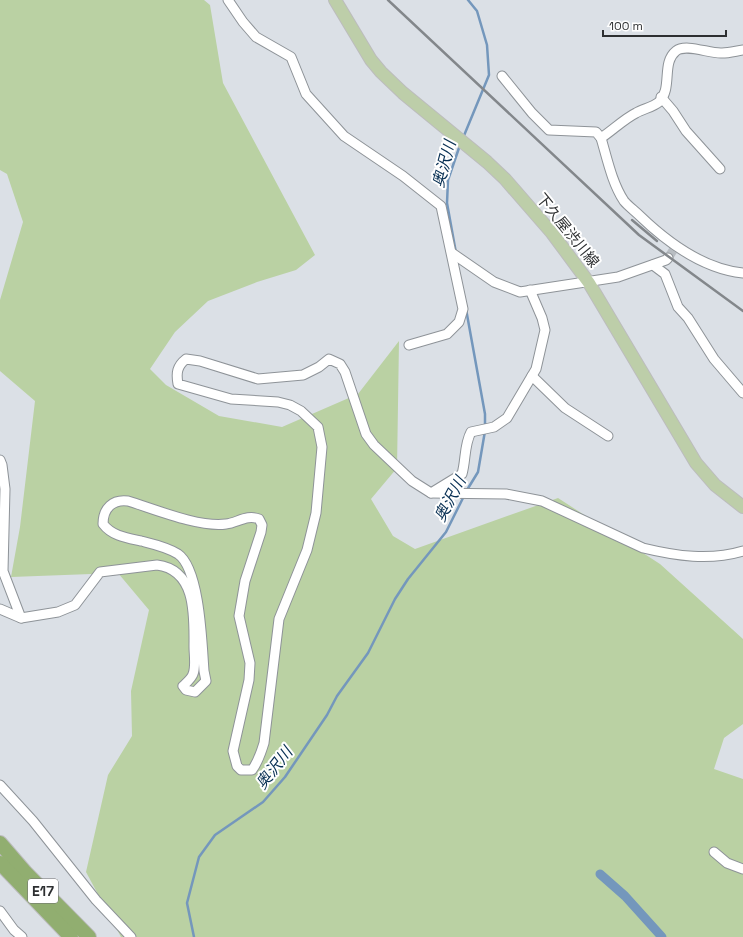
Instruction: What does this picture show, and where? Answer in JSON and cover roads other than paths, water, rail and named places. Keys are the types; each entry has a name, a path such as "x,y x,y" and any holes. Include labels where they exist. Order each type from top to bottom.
{"highway":[{"name":"E17","path":"0,843 24,872 89,937"},
{"name":"E17","path":"0,863 71,937"}],"main road":[{"name":"下久屋渋川線","path":"336,0 371,60 381,72 403,94 455,135 505,179 552,233 589,283 696,462 715,485 743,507"}],"street":[{"path":"228,0 243,22 256,37 291,57 306,94 344,136 410,180 441,206 463,309 459,322 447,334 409,345"},
{"path":"601,138 635,113 659,102 667,80 667,69 676,50 685,47 721,54 743,50"},
{"path":"502,76 532,113 549,130 596,132 601,138 611,174 624,201 675,248 728,272 743,273"},
{"path":"661,97 673,111 686,132 720,169"},
{"path":"452,254 502,286 520,292 589,283 618,277 653,265 668,258"},
{"path":"653,265 665,274 678,307 688,318 714,359 743,393"},
{"path":"432,493 462,474 466,459 466,440 470,432 494,427 507,418 536,369 545,330 542,318 530,290"},
{"path":"0,609 21,618 58,612 75,605 100,572 166,566 184,582 192,602 195,618 193,675 183,686 186,690 195,692 206,681 206,676 204,671 198,606 189,570 185,561 179,554 164,547 112,533 103,524 103,518 107,509 113,502 119,500 128,501 196,522 213,525 227,524 254,517 262,521 245,581 238,616 250,662 249,680 233,751 237,766 241,770 252,770 261,755 264,743 279,619 307,550 316,513 322,447 318,427 301,411 290,405 278,402 231,399 178,384 176,373 182,362 186,359 200,361 258,379 276,379 304,376 319,367 329,358 340,364 345,372 366,434 374,445 412,481 432,493 506,494 542,501 643,548 656,551 697,558 733,554 743,551"},
{"path":"532,376 565,408 608,436"},
{"path":"0,460 5,489 3,570 21,618"},
{"path":"0,785 33,821 96,900 131,937"},
{"path":"714,852 727,864 743,869"},
{"path":"0,911 14,930 22,937"}],"waterway":[{"name":"奥沢川","path":"463,138 489,75 487,45 477,11 468,0"},
{"name":"奥沢川","path":"456,253 447,203 448,180 460,145"},
{"name":"奥沢川","path":"466,309 485,414 485,426"},
{"name":"奥沢川","path":"467,490 478,472 485,431"},
{"name":"奥沢川","path":"194,937 187,903 199,857 215,835 263,802 285,777 327,715 337,696 368,653 395,599 408,579 446,532 464,496"},
{"path":"600,874 625,896 662,937"}],"tunnel":[{"path":"668,258 674,249"}],"railway":[{"path":"388,0 639,235 743,311"},
{"path":"632,220 657,241"}]}
